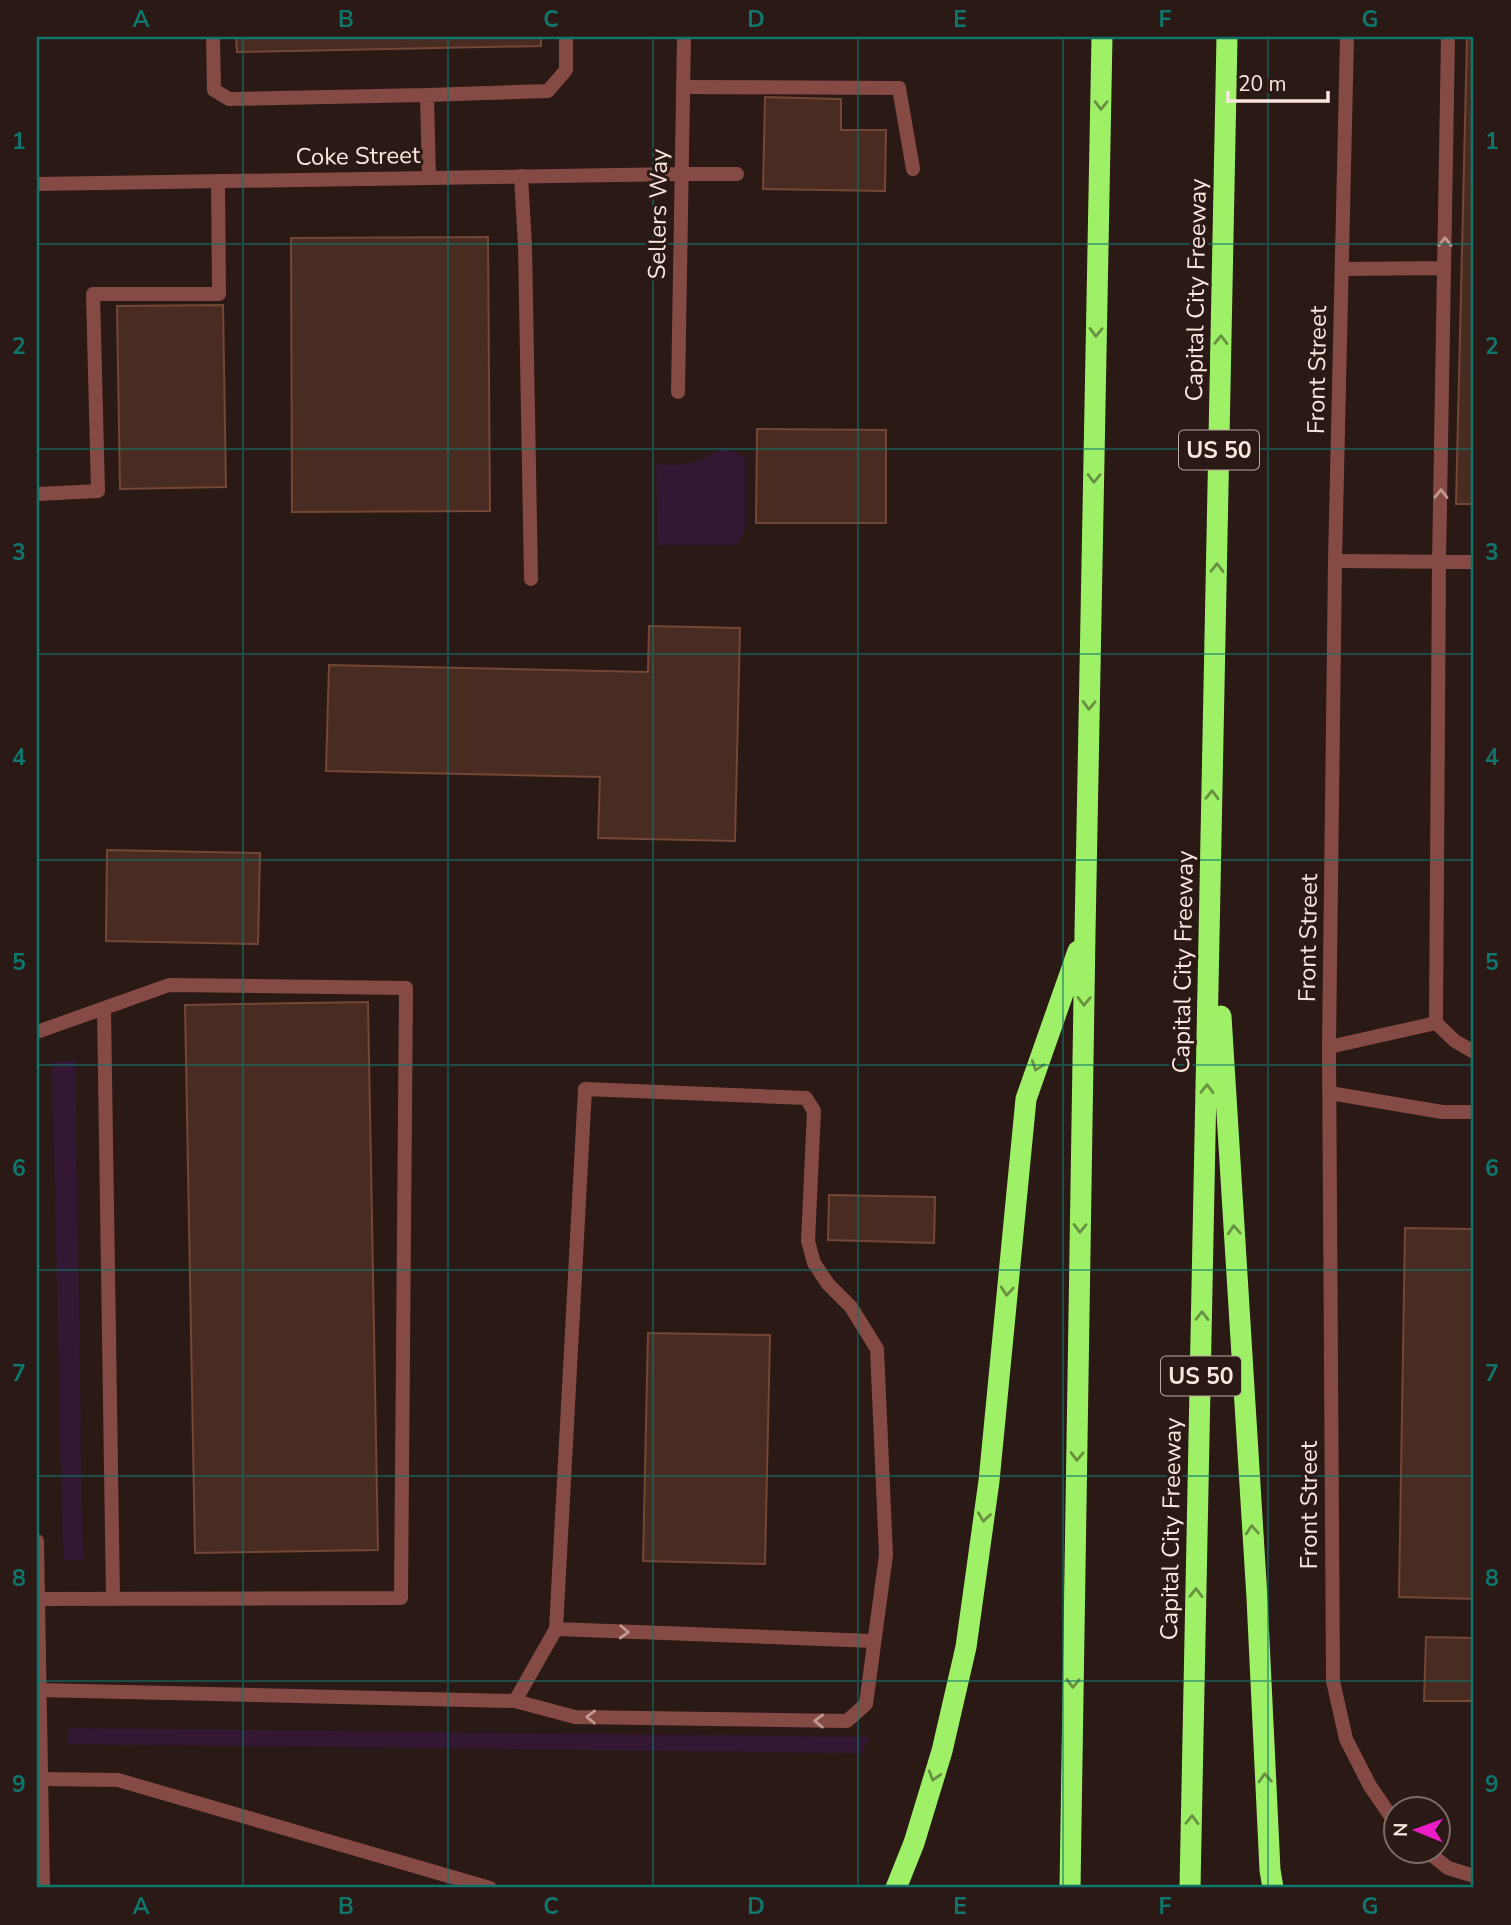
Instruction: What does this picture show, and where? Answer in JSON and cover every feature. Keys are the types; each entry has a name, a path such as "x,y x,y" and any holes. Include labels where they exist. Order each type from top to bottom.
{"highway":[{"path":"1070,1888 1102,37"},
{"name":"Capital City Freeway","path":"1190,1888 1227,37"},
{"path":"1211,863 1273,1888"},
{"path":"895,1888 914,1843 942,1751 966,1647 989,1481 1026,1099 1085,933"}],"street":[{"path":"213,37 214,90 229,99 548,91 566,69 566,37"},
{"name":"Sellers Way","path":"678,392 684,37"},
{"name":"Front Street","path":"1347,37 1335,561 1329,1047 1333,1681 1346,1739 1382,1804"},
{"path":"1448,37 1439,562 1436,1023 1455,1041 1474,1052"},
{"path":"683,87 899,88 913,169"},
{"path":"427,95 429,178"},
{"name":"Coke Street","path":"37,184 737,174"},
{"path":"521,176 525,246 531,579"},
{"path":"37,494 98,491 93,294 219,294 218,181"},
{"path":"1342,270 1444,268"},
{"path":"1335,561 1474,562"},
{"path":"37,1032 169,985 406,988 401,1598 38,1599"},
{"path":"104,1009 113,1599"},
{"path":"1329,1047 1436,1023"},
{"path":"38,1690 515,1700 575,1717 847,1721 866,1704 886,1555 877,1349 851,1307 828,1284 814,1263 808,1241 814,1111 806,1098 585,1089 556,1629 515,1700"},
{"path":"1330,1093 1443,1112 1474,1112"},
{"path":"37,1541 43,1888"},
{"path":"556,1629 874,1641"},
{"path":"41,1779 118,1780 490,1888"},
{"path":"1446,1866 1474,1876"}],"shaded area":[{"path":"722,447 745,457 745,529 736,545 658,545 656,464 691,463"},
{"path":"75,1060 83,1560 63,1561 52,1062"},
{"path":"69,1728 869,1737 861,1753 67,1744"}],"building":[{"path":"236,37 541,37 541,46 237,52"},
{"path":"1467,37 1474,37 1474,504 1456,504"},
{"path":"765,97 841,99 841,130 886,130 885,191 763,189"},
{"path":"488,237 490,511 292,512 291,238"},
{"path":"223,305 226,487 120,489 117,306"},
{"path":"757,429 886,430 886,523 756,523"},
{"path":"649,626 740,628 735,841 598,838 600,777 326,771 329,665 648,672"},
{"path":"107,850 260,853 258,944 106,941"},
{"path":"368,1002 378,1550 195,1553 185,1005"},
{"path":"829,1195 935,1197 934,1243 828,1240"},
{"path":"1405,1228 1474,1229 1474,1599 1399,1597"},
{"path":"648,1333 770,1335 765,1564 643,1561"},
{"path":"1426,1637 1474,1638 1474,1701 1424,1701"}]}
